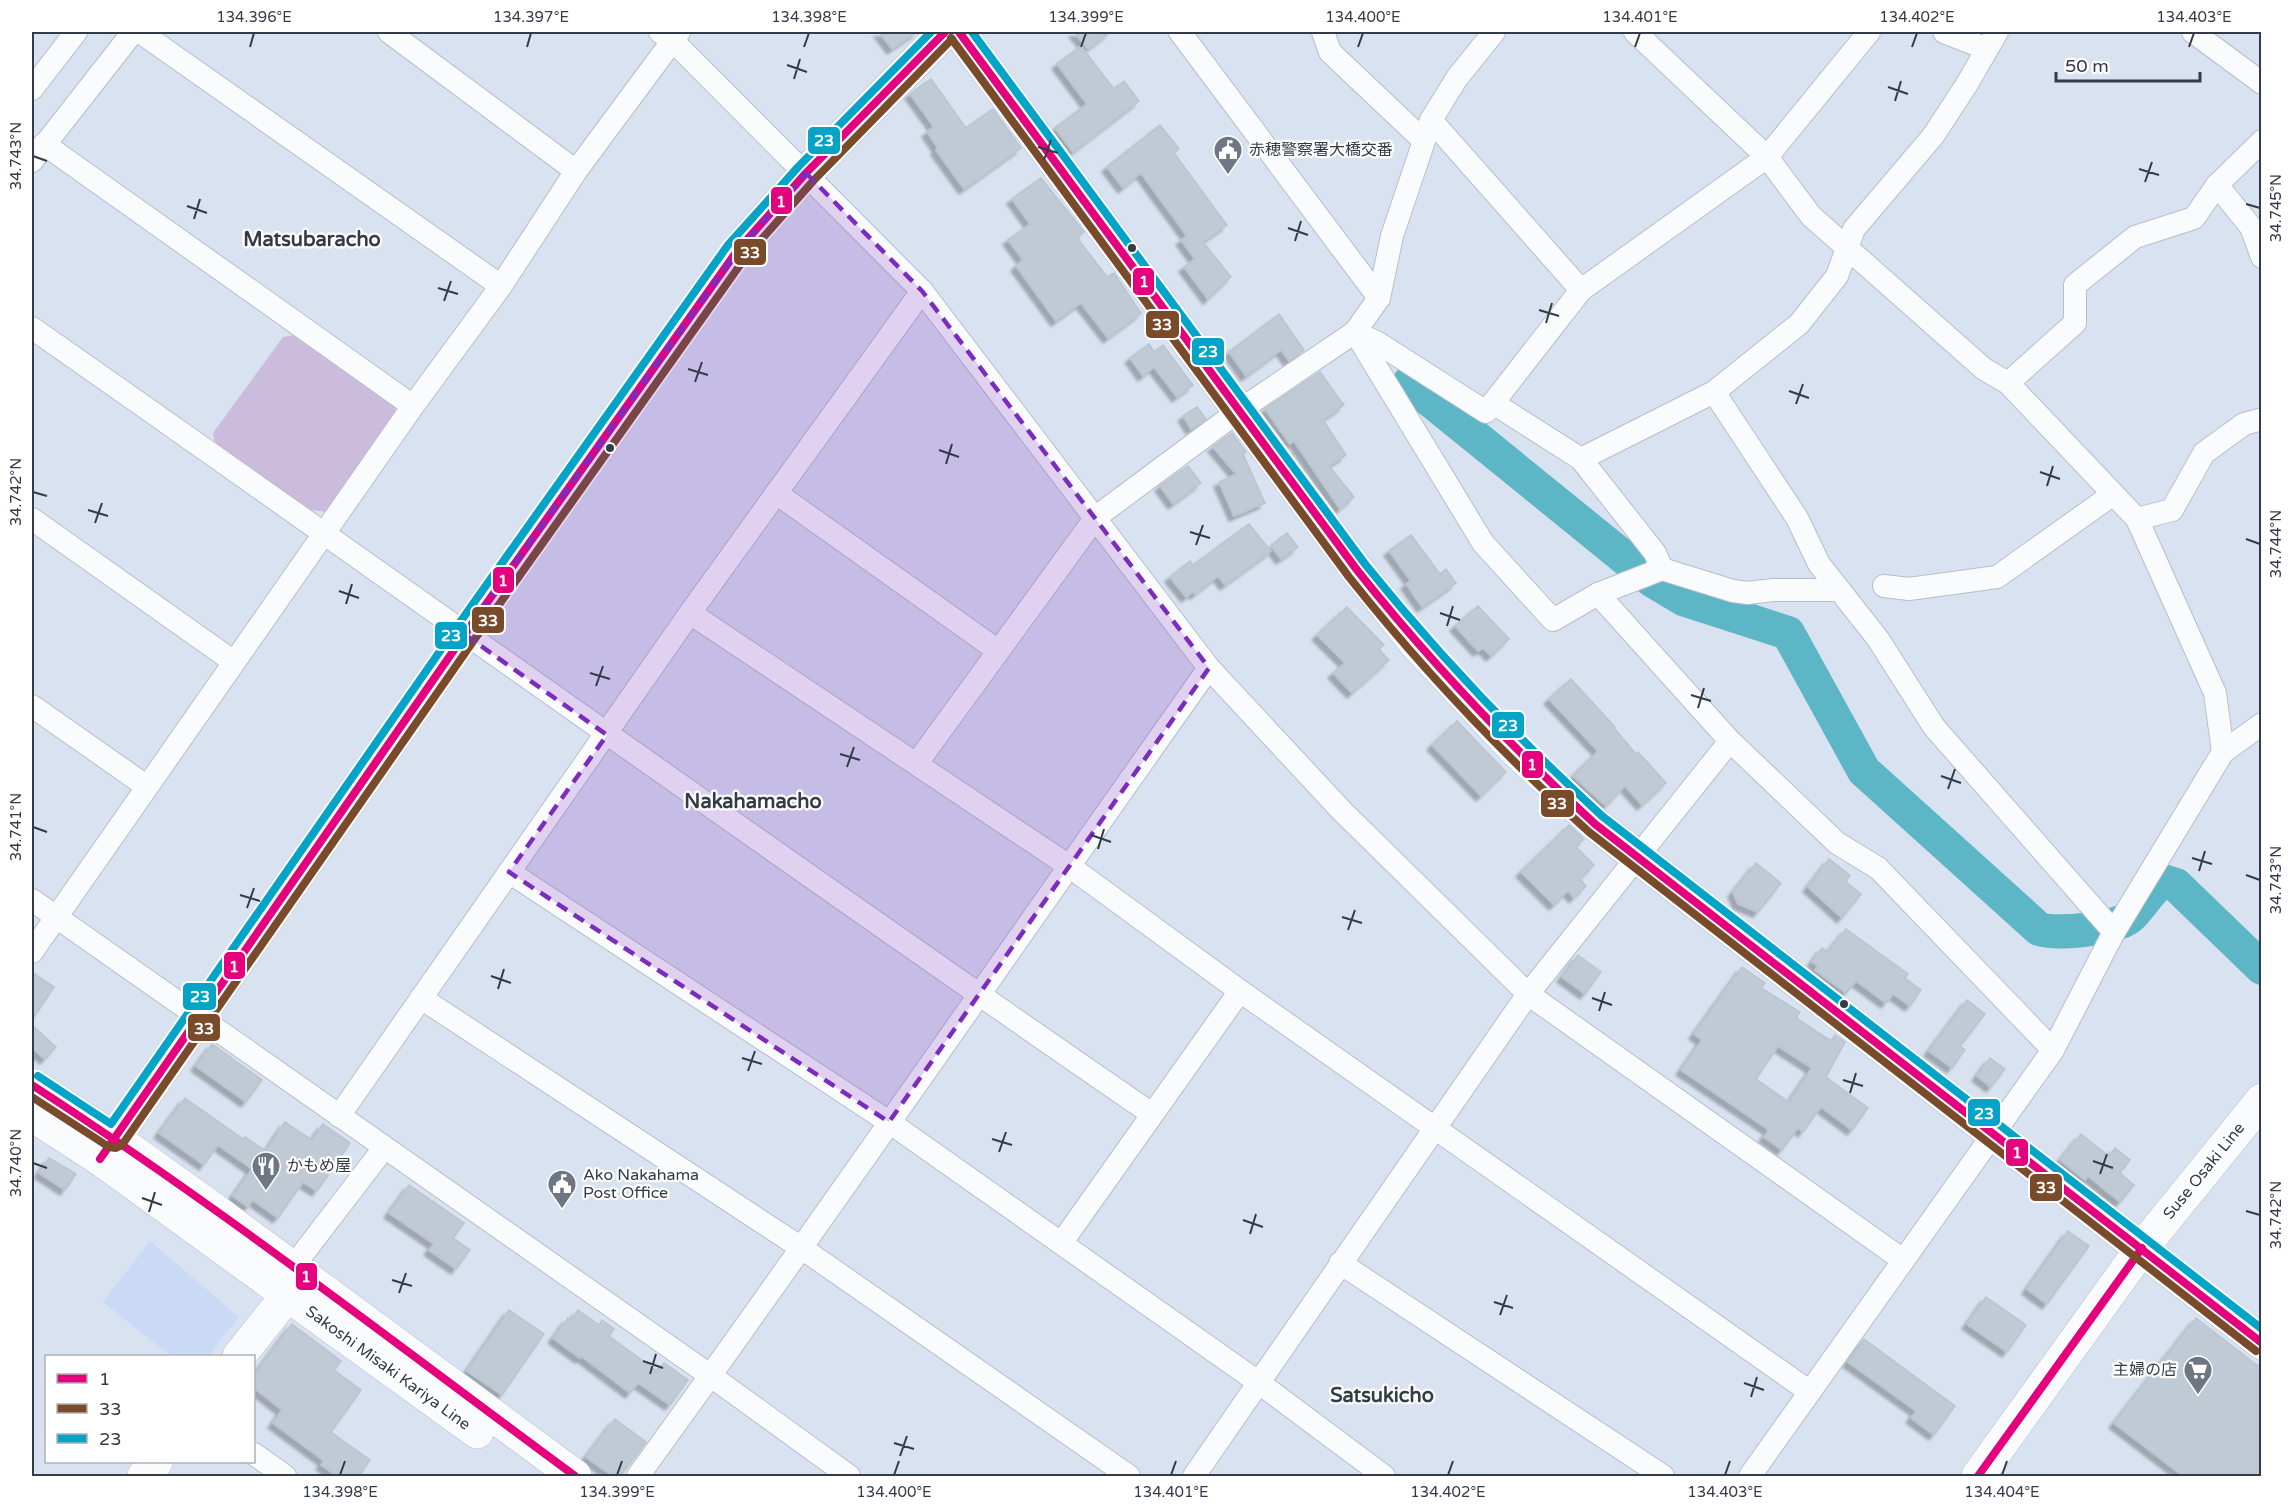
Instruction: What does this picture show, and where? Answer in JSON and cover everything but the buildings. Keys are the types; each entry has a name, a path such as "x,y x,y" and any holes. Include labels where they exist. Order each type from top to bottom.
{"street":[{"path":"32,89 76,32"},
{"path":"133,32 38,152 413,406"},
{"path":"140,32 501,286"},
{"path":"389,32 576,171"},
{"path":"107,1148 464,634 737,252 806,173 945,32"},
{"path":"959,32 1357,570 1415,643 1517,752 1594,825 2262,1343"},
{"path":"1180,32 1379,298"},
{"path":"1323,32 1330,52 1427,130 1581,290"},
{"path":"917,763 1096,517 1240,410 1355,332 1379,298 1392,236 1427,130 1457,78 1494,32"},
{"path":"1635,32 1767,157 1812,216 1848,247 1865,266 1984,369 2008,383 2137,519 2215,693 2223,752"},
{"path":"1355,332 1378,343 1486,412 1581,290 1767,157 1869,32"},
{"path":"1581,459 1714,392 1799,324 1837,276 1854,229 1933,136 1992,40 1944,32"},
{"path":"2193,32 2262,83"},
{"path":"32,952 413,406 501,286 670,34 922,291 1209,668 1341,810 1528,994 1903,1260"},
{"path":"2008,383 2075,323 2075,285 2135,237 2194,219 2217,185 2262,141"},
{"path":"2217,185 2251,227 2262,256"},
{"path":"339,1116 690,613 922,291"},
{"path":"32,328 325,533 607,735 1152,1114"},
{"path":"1355,332 1483,543 1552,620 1598,594 1662,569 1733,591 1748,593 1773,590 1838,590"},
{"path":"1714,392 1797,518 1819,564 1878,639 1934,727 2114,932"},
{"path":"1493,403 1581,459 1655,553 1662,569"},
{"path":"2137,519 2172,510 2204,453 2244,424 2262,419"},
{"path":"776,493 997,650"},
{"path":"1884,586 1909,589 1997,577 2112,495"},
{"path":"32,519 234,662"},
{"path":"1598,594 1730,741 1838,843 1878,868 2053,1050"},
{"path":"690,613 1069,866 1240,991 1810,1392"},
{"path":"638,1476 803,1249 889,1122 1209,668"},
{"path":"32,706 146,786"},
{"path":"1750,1476 2053,1050 2114,932 2223,752 2262,724"},
{"path":"1194,1476 1528,994 1730,741"},
{"path":"509,872 889,1122 1258,1382 1384,1476"},
{"path":"32,900 711,1376 849,1476"},
{"path":"1062,1242 1240,991"},
{"path":"421,998 803,1249 1129,1476"},
{"name":"Sakoshi Misaki Kariya Line","path":"32,1085 107,1148 290,1282 539,1476"},
{"name":"Suse Osaki Line","path":"1978,1476 2142,1248 2262,1100"},
{"name":"Sakoshi Misaki Kariya Line","path":"32,1114 107,1148"},
{"path":"240,1355 384,1148"},
{"path":"1340,1263 1663,1476"},
{"name":"Sakoshi Misaki Kariya Line","path":"290,1282 575,1476"},
{"path":"255,1455 285,1476"},
{"path":"144,1476 154,1463"}],"highlighted area":[{"path":"806,173 922,291 1209,668 889,1122 509,872 607,735 464,634 737,251"}],"shaded area":[{"path":"295,335 395,403 395,411 326,512 312,510 216,448 213,433 283,337"},
{"path":"150,1241 239,1317 209,1355 170,1355 103,1302"}],"waterway":[{"path":"1409,383 1653,581 1683,599 1788,633 1864,771 2039,929 2047,931 2086,930 2124,921 2163,881 2176,885 2262,968"}],"transit line":[{"name":"23","path":"38,1076 111,1124 470,608 728,245 799,166 931,32"},
{"name":"1","path":"100,1159 479,614 737,251 806,173 945,32"},
{"name":"1","path":"959,32 1357,570 1441,670 1531,764 1595,824 2262,1343"},
{"name":"23","path":"972,32 1365,564 1421,631 1508,725 1602,816 2262,1329"},
{"name":"33","path":"951,38 1349,577 1405,645 1494,741 1589,832 2256,1351"},
{"name":"33","path":"32,1097 109,1147 116,1148 122,1145 488,620 745,258 814,180 952,39"},
{"name":"1","path":"32,1085 239,1227 575,1476"},
{"name":"1","path":"1978,1476 2142,1248"}],"place":[{"name":"赤穂警察署大橋交番","path":"1228,176"},
{"name":"かもめ屋","path":"266,1192"},
{"name":"Ako Nakahama Post Office","path":"562,1210"},
{"name":"主婦の店","path":"2198,1396"}],"district":[{"name":"Matsubaracho","path":"312,240"},
{"name":"Nakahamacho","path":"753,802"},
{"name":"Satsukicho","path":"1382,1396"}]}
